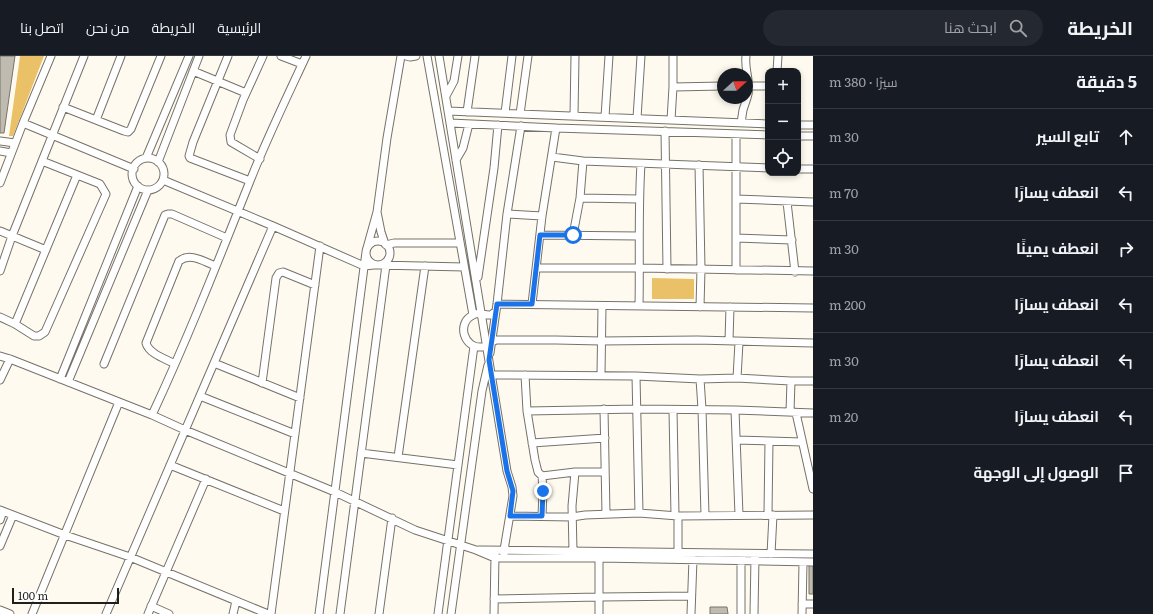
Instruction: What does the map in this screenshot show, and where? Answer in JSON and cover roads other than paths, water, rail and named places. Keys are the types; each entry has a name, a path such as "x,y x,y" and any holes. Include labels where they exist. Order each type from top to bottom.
{"street":[{"path":"0,183 50,56"},
{"path":"0,271 12,236 84,56"},
{"path":"96,120 121,56"},
{"path":"63,107 128,132 131,129 161,56"},
{"path":"146,158 153,159 158,162 164,170 163,180 160,185 154,189 148,190 138,186 134,181 134,169 139,162 146,158 189,56"},
{"path":"158,162 199,56"},
{"path":"228,56 192,142 189,156 190,158 250,181"},
{"path":"260,159 231,142 230,135 263,56"},
{"path":"281,56 302,64"},
{"path":"152,415 175,364 250,181 306,56"},
{"path":"319,614 366,250 377,212 387,138 401,56"},
{"path":"406,56 416,56"},
{"path":"427,56 473,315"},
{"path":"439,56 481,313 489,344"},
{"path":"446,96 454,81 458,56"},
{"path":"468,112 475,56"},
{"path":"505,113 512,56"},
{"path":"520,114 528,56"},
{"path":"574,116 575,56"},
{"path":"605,117 608,56"},
{"path":"637,118 641,56"},
{"path":"671,120 674,56"},
{"path":"746,56 746,68"},
{"path":"777,68 778,56"},
{"path":"192,71 246,94"},
{"path":"673,87 717,86"},
{"path":"753,86 765,86"},
{"path":"741,123 742,110 744,104"},
{"path":"448,111 765,124"},
{"path":"23,123 134,169"},
{"path":"450,124 765,135"},
{"path":"456,160 463,148 469,124"},
{"path":"476,284 494,168 498,125"},
{"path":"801,125 813,125"},
{"path":"504,558 513,491 507,471 489,360 489,344 496,307 507,214 521,126"},
{"path":"532,304 542,216 556,128"},
{"path":"665,131 667,269"},
{"path":"736,134 736,270"},
{"path":"801,136 813,136"},
{"path":"0,141 15,143"},
{"path":"0,151 11,153"},
{"path":"552,157 583,161 641,164 765,168"},
{"path":"0,317 15,324 34,336 39,336 45,332 106,194 100,184 42,161"},
{"path":"573,235 580,198 583,161"},
{"path":"639,306 640,268 638,236 641,164"},
{"path":"699,165 702,269 700,307"},
{"path":"801,169 813,169"},
{"path":"15,324 77,175"},
{"path":"163,180 239,211 364,266 382,264 464,267"},
{"path":"60,379 138,186"},
{"path":"68,382 148,190"},
{"path":"580,198 639,199"},
{"path":"736,199 813,202"},
{"path":"788,202 795,272"},
{"path":"340,614 361,453 382,264 390,252 380,232 377,212"},
{"path":"104,364 165,215 172,214 227,238"},
{"path":"507,214 542,216"},
{"path":"106,614 273,226"},
{"path":"0,231 46,250"},
{"path":"540,235 638,236"},
{"path":"736,238 792,240"},
{"path":"382,264 368,260 366,250 369,245 380,241 386,244 460,243"},
{"path":"0,520 2,510 65,535 130,557 270,614 320,246"},
{"path":"175,364 151,351 147,347 146,343 179,260 186,256 191,256 216,266"},
{"path":"398,458 425,266"},
{"path":"536,268 813,271"},
{"path":"262,383 276,278 279,273 283,272 315,285"},
{"path":"496,307 532,304 813,308"},
{"path":"601,376 602,306"},
{"path":"496,307 491,315 484,315 481,313 473,315 465,322 463,333 468,342 478,347 496,340 729,341 813,343"},
{"path":"729,341 730,307"},
{"path":"737,378 739,342"},
{"path":"438,614 474,346"},
{"path":"0,356 10,358 152,415 335,492 415,530 476,550 495,558 693,559 755,557 813,562"},
{"path":"0,380 10,358"},
{"path":"451,614 482,391 489,360"},
{"path":"214,363 300,398"},
{"path":"494,375 636,376 813,381"},
{"path":"525,375 527,411 532,443 536,466 542,476 542,516"},
{"path":"636,376 638,409 639,513"},
{"path":"700,379 704,515"},
{"path":"791,381 793,412 813,489"},
{"path":"200,396 295,434"},
{"path":"32,614 119,402"},
{"path":"604,409 606,514"},
{"path":"527,411 638,409 735,410 813,413"},
{"path":"673,410 678,553"},
{"path":"735,410 739,515"},
{"path":"532,443 605,438"},
{"path":"736,440 802,442"},
{"path":"769,441 771,554"},
{"path":"361,453 458,466"},
{"path":"170,465 284,511"},
{"path":"542,476 575,472 605,472"},
{"path":"573,551 572,517 575,472"},
{"path":"148,614 206,479"},
{"path":"510,516 572,517 639,513 676,516 813,515"},
{"path":"0,546 13,515"},
{"path":"379,614 392,518"},
{"path":"476,550 495,549 678,553 741,557"},
{"path":"494,614 495,549"},
{"path":"755,557 771,554 813,554"},
{"path":"741,557 741,614"},
{"path":"754,614 755,557"},
{"path":"599,558 599,614"},
{"path":"691,614 693,559"},
{"path":"802,614 803,562"},
{"path":"494,599 691,596"},
{"path":"233,614 236,601"},
{"path":"802,604 813,604"},
{"path":"151,606 169,614"},
{"path":"0,610 10,614"}]}
